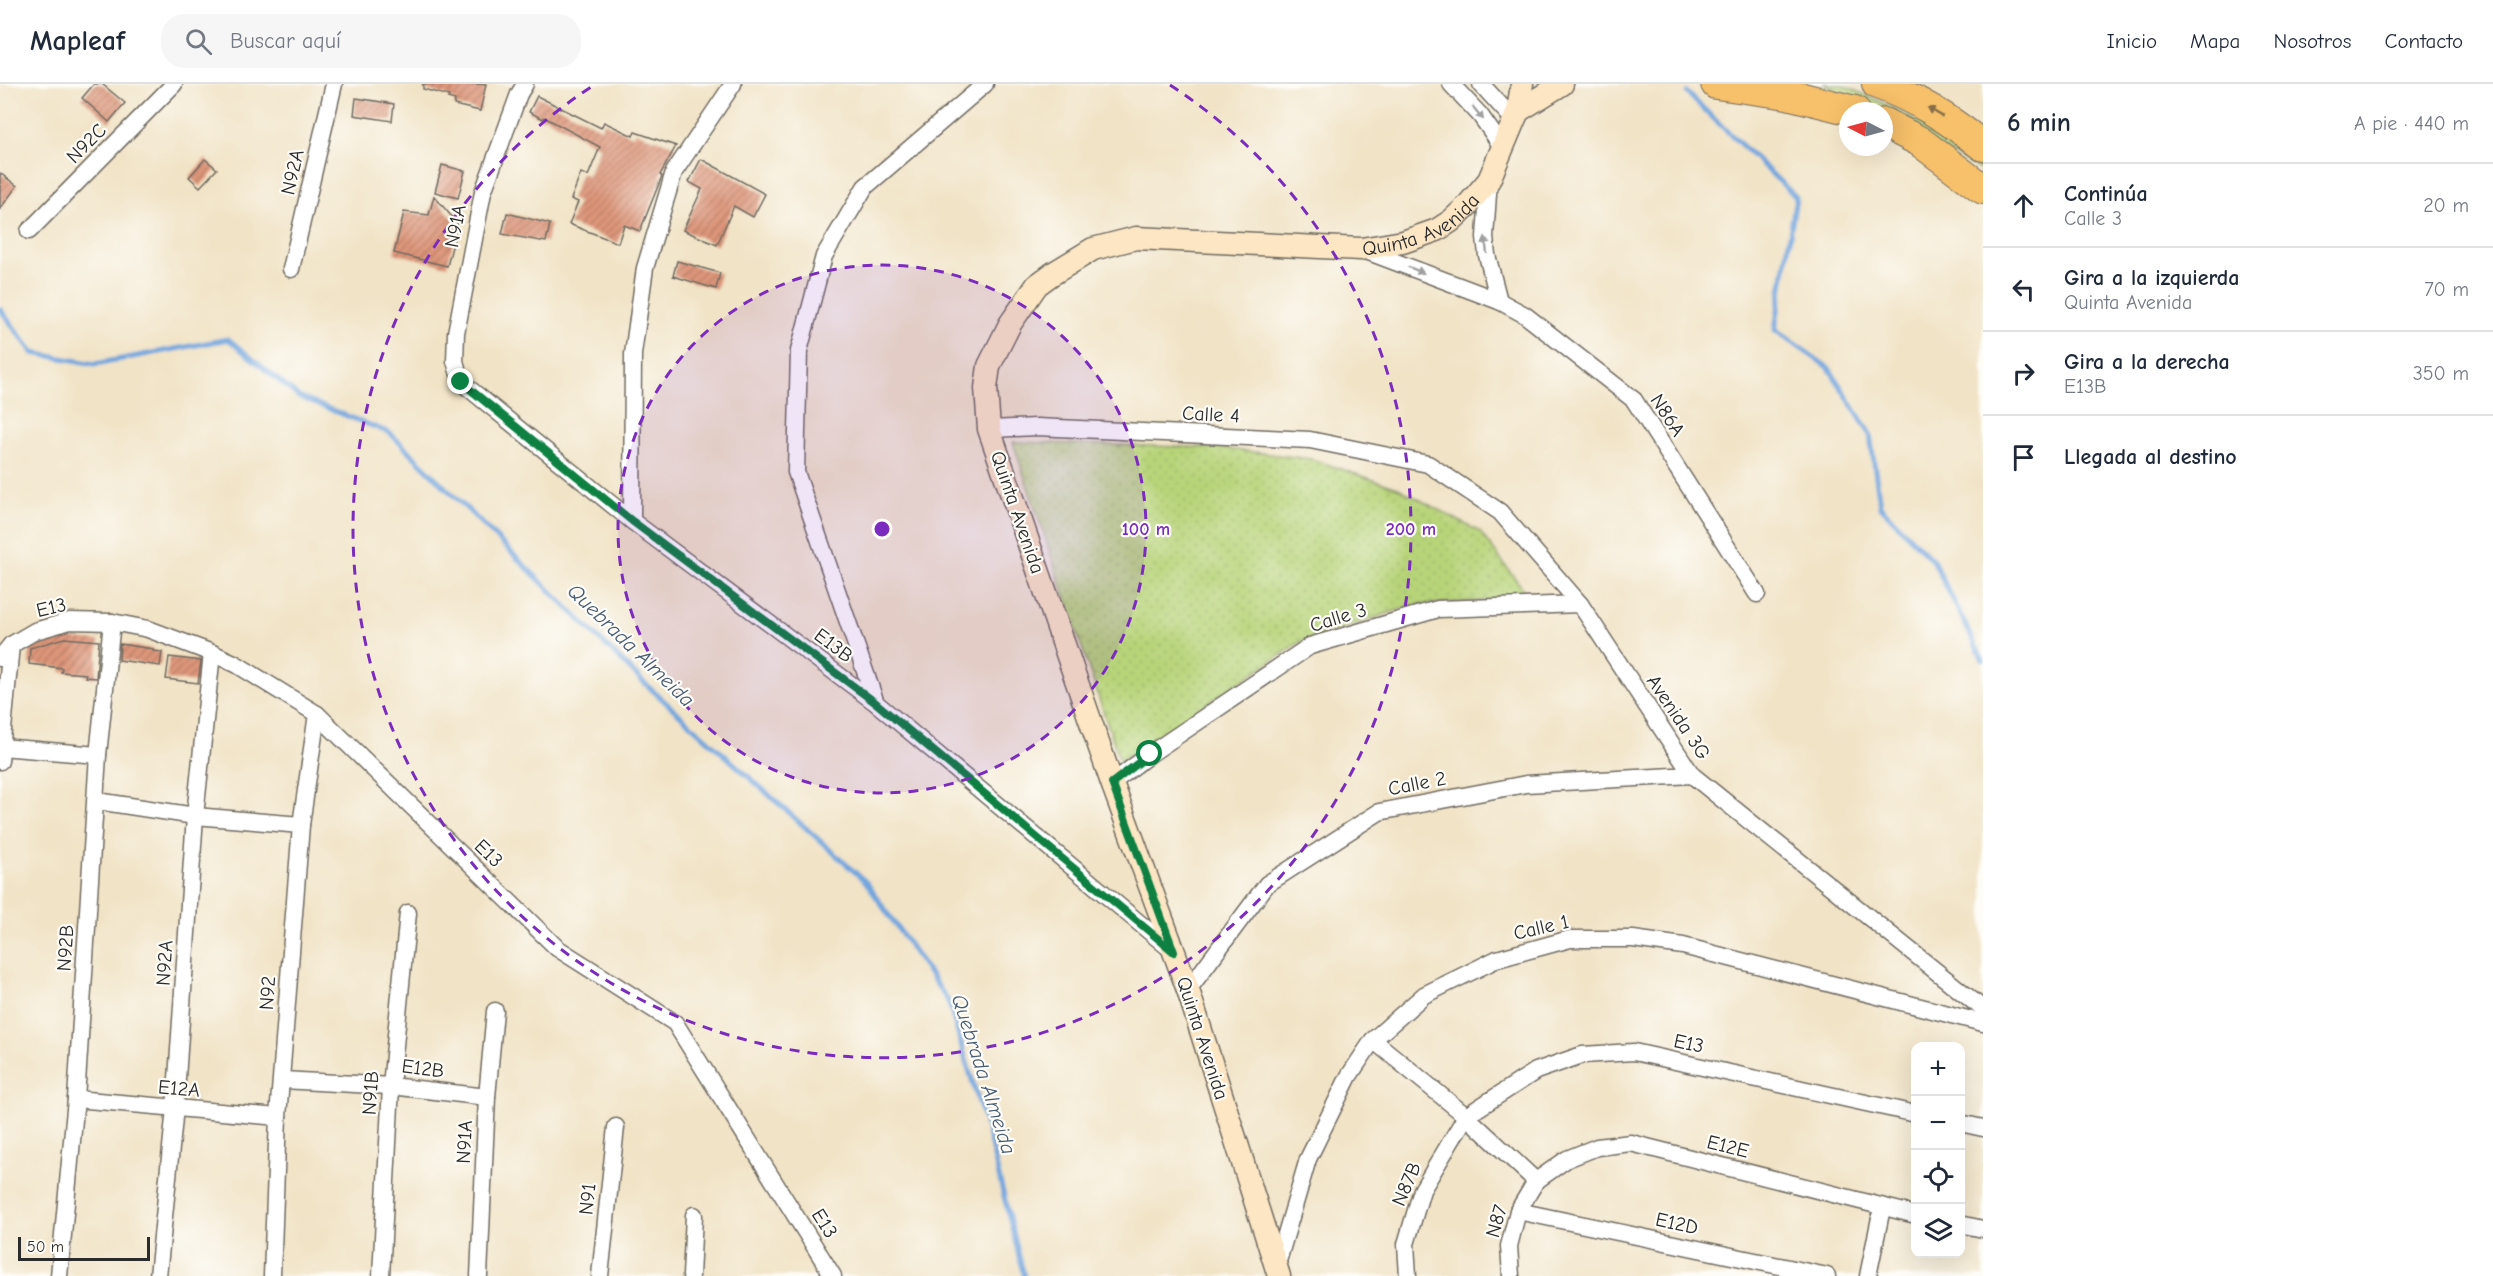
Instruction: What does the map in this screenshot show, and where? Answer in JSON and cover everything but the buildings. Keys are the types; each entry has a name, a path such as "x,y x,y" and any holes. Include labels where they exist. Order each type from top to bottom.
{"highway":[{"path":"1716,84 1788,94 1839,107"},
{"path":"1877,84 1912,98 1946,118 1983,146"},
{"path":"1893,128 1919,141 1983,189"}],"street":[{"name":"N92C","path":"29,231 174,84"},
{"name":"N92A","path":"291,269 334,84"},
{"name":"N91A","path":"461,382 455,361 456,333 483,192 519,94 525,84"},
{"path":"632,521 633,354 645,268 674,172 733,84"},
{"path":"876,703 796,472 800,351 824,256 865,187 985,84"},
{"path":"1451,84 1502,145"},
{"path":"1481,84 1516,116 1562,84"},
{"name":"Quinta Avenida","path":"1278,1272 1188,990 1112,783 989,429 986,388 989,366 1010,324 1037,285 1093,249 1119,240 1146,238 1361,249 1403,242 1437,230 1467,206 1489,180 1516,116 1522,84"},
{"path":"1489,180 1485,237 1487,255 1499,301"},
{"name":"N86A","path":"1361,249 1499,301 1525,315 1634,400 1757,594"},
{"name":"E13B","path":"461,382 632,521 876,703 1174,952"},
{"name":"Calle 4","path":"989,429 1037,427 1310,440 1428,464"},
{"name":"Avenida 3G","path":"1428,464 1500,512 1580,604 1692,775 1983,1009"},
{"name":"Calle 3","path":"1112,783 1150,754 1310,646 1438,609 1580,604"},
{"name":"E13","path":"5,651 35,631 70,621 111,622 148,629 212,652 236,664 317,714 557,948 675,1023 833,1276"},
{"name":"N92B","path":"59,1276 76,1099 97,801 98,755 111,622"},
{"path":"5,651 1,754 98,755"},
{"name":"N92A","path":"158,1276 175,1108 195,816 212,652"},
{"name":"N92","path":"272,1276 278,1117 301,825 317,714"},
{"name":"Calle 2","path":"1188,990 1267,884 1379,812 1526,784 1692,775"},
{"path":"97,801 195,816 301,825"},
{"name":"N91B","path":"381,1276 391,1086 408,913"},
{"name":"Calle 1","path":"1278,1272 1308,1159 1349,1076 1373,1040 1424,995 1497,959 1570,939 1633,939 1683,946 1983,1023"},
{"name":"N91A","path":"479,1276 487,1097 495,1011"},
{"path":"1373,1040 1466,1116 1536,1181"},
{"name":"E13","path":"1466,1116 1536,1071 1582,1055 1634,1052 1911,1113"},
{"name":"E12B","path":"282,1080 391,1086 487,1097"},
{"name":"E12A","path":"76,1099 278,1117"},
{"name":"N87B","path":"1408,1276 1407,1244 1422,1190 1466,1116"},
{"path":"1965,1124 1983,1128"},
{"name":"N91","path":"600,1276 616,1127"},
{"name":"E12E","path":"1536,1181 1567,1159 1597,1147 1631,1143 1911,1214"},
{"name":"N87","path":"1511,1276 1509,1246 1518,1211 1536,1181"},
{"path":"1868,1276 1882,1208"},
{"name":"E12D","path":"1518,1211 1827,1276"},
{"path":"691,1276 694,1215"},
{"path":"1965,1225 1983,1228"}],"green space":[{"path":"1823,84 1840,84 1881,102 1862,102"},
{"path":"1893,108 1971,152 1983,161 1983,172 1893,120"},
{"path":"1013,442 1219,448 1311,459 1398,488 1480,532 1530,598 1413,605 1299,643 1120,761"}],"waterway":[{"path":"1687,93 1796,197 1775,330 1829,368 1870,434 1880,506 1934,562 1983,660"},
{"name":"Quebrada Almeida","path":"0,309 33,353 95,364 228,339 299,397 390,433 641,680 866,882 948,1001 987,1129 1024,1276"}],"route":[{"path":"461,382 632,521 876,703 1123,912 1174,952 1112,783 1150,754"}]}
